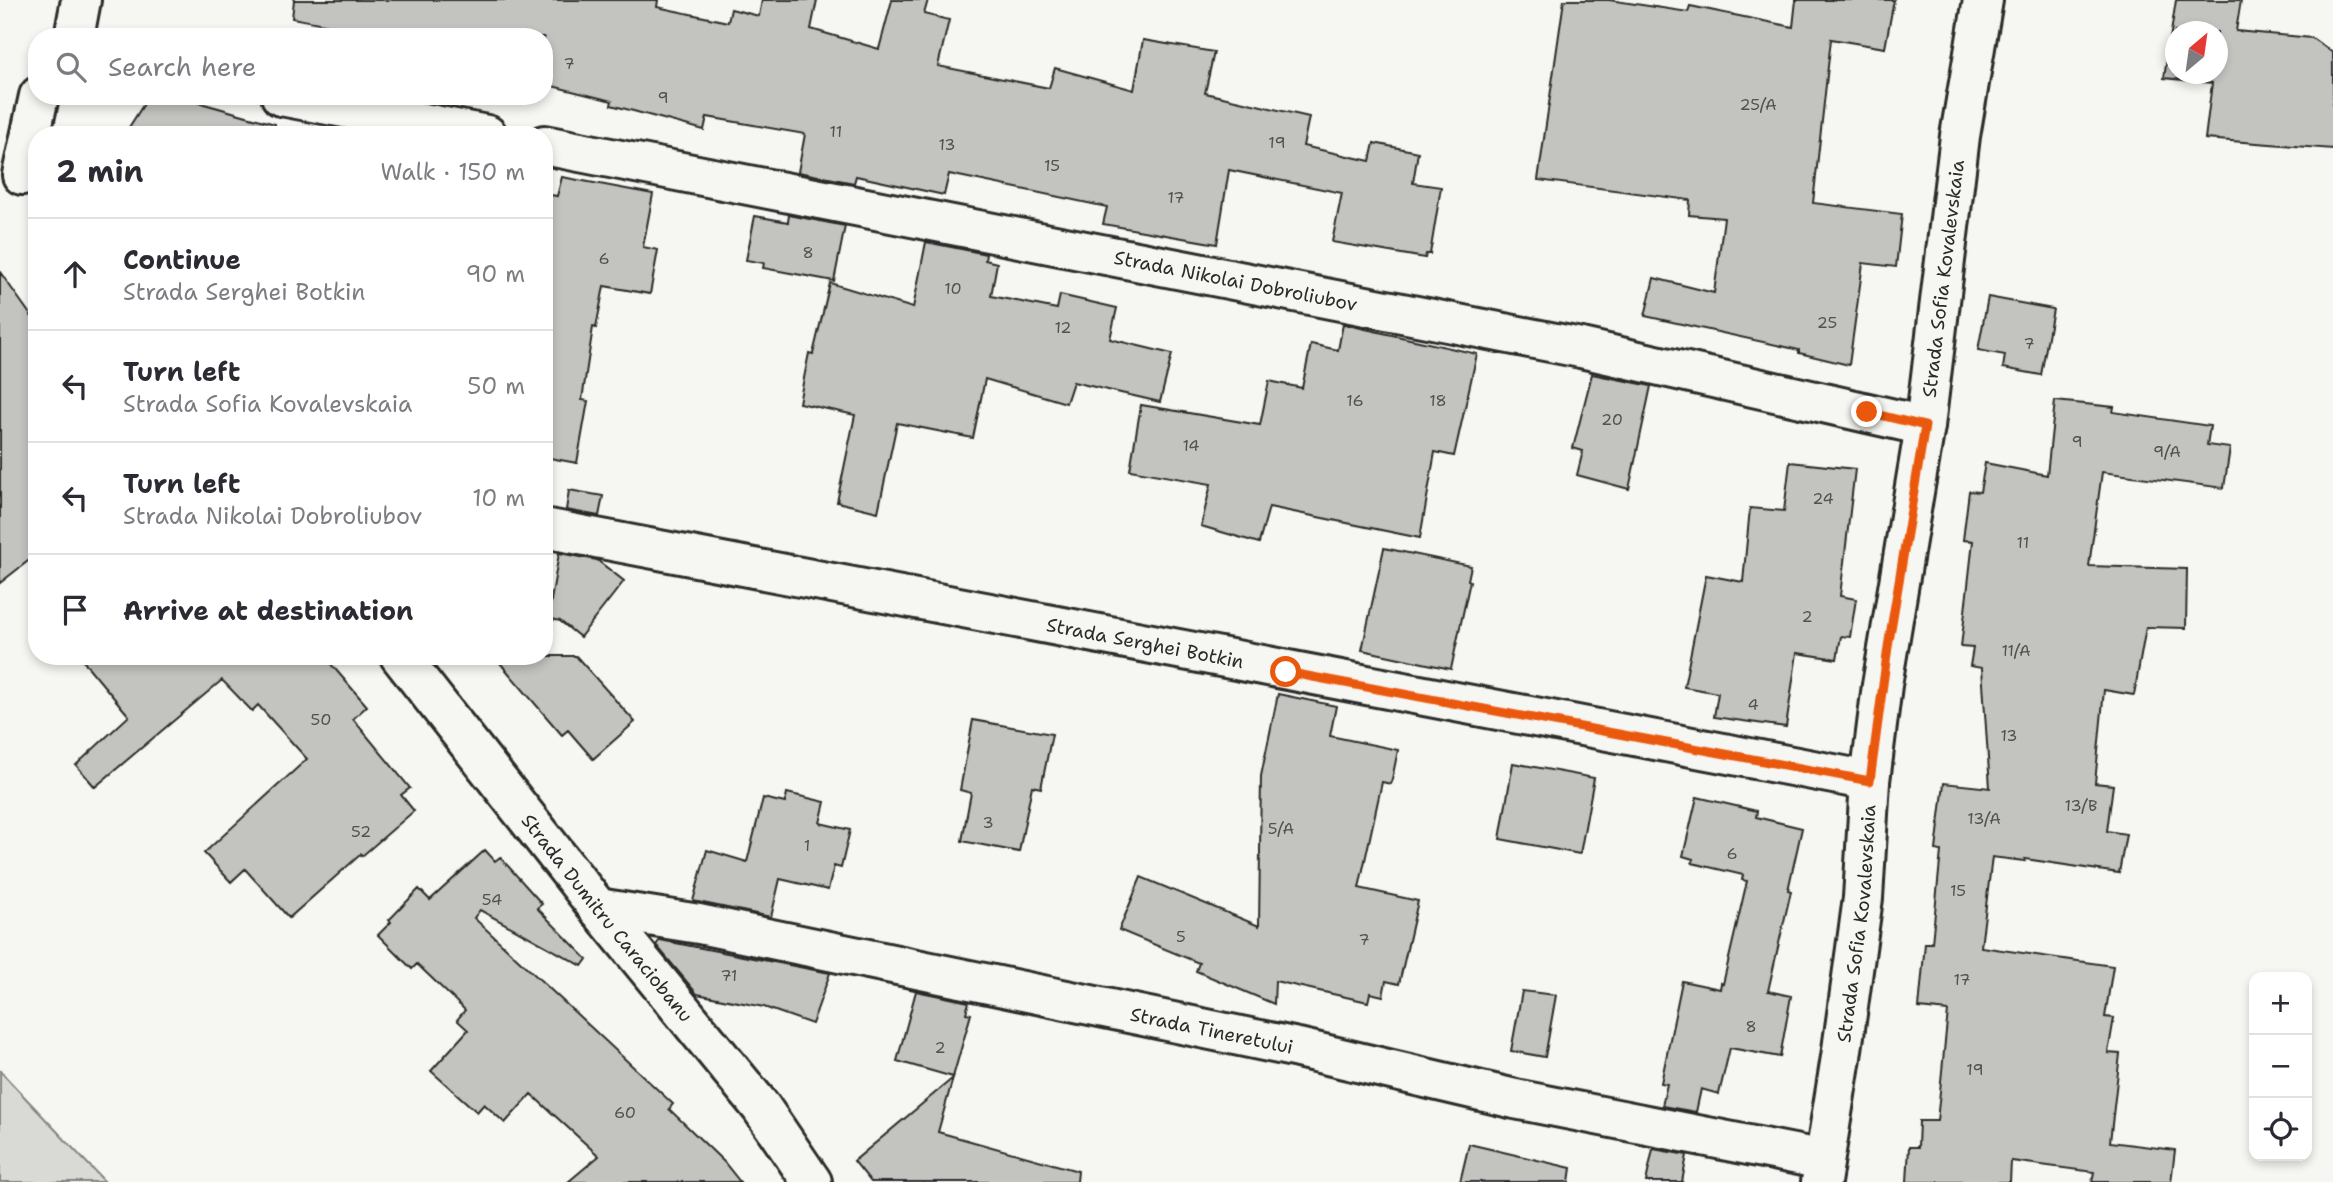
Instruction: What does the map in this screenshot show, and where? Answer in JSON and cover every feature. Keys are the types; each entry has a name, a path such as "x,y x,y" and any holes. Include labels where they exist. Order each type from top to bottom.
{"street":[{"path":"76,28 81,0"},
{"name":"Strada Sofia Kovalevskaia","path":"1823,1171 1842,1057 1863,898 1870,781 1888,647 1925,426 1961,136 1983,0"},
{"path":"32,126 38,105"},
{"path":"329,105 439,126"},
{"path":"19,173 28,140"},
{"name":"Strada Nikolai Dobroliubov","path":"553,147 1581,348 1925,426"},
{"name":"Strada Serghei Botkin","path":"553,530 1870,781"},
{"name":"Strada Dumitru Caraciobanu","path":"407,665 598,908 761,1107 812,1182"},
{"name":"Strada Tineretului","path":"598,908 698,923 1298,1048 1823,1171"}],"shaded area":[{"path":"0,1071 105,1182 0,1182"}],"building":[{"path":"294,0 658,0 657,7 728,22 731,9 759,16 762,0 817,0 811,29 879,49 892,0 928,0 924,14 949,20 938,66 1049,88 1055,68 1134,90 1143,40 1214,52 1205,93 1309,117 1303,146 1370,161 1374,143 1418,152 1413,183 1441,187 1430,254 1426,254 1425,258 1332,242 1342,193 1229,170 1217,244 1103,224 1107,207 949,174 944,195 856,176 854,183 798,172 805,134 707,117 704,130 611,105 612,101 553,86 553,28 346,28 292,18"},
{"path":"1564,0 1609,0 1688,12 1690,6 1793,27 1796,0 1894,0 1885,48 1831,39 1813,203 1902,214 1896,267 1863,263 1849,365 1799,353 1799,350 1645,316 1654,278 1714,293 1724,218 1689,215 1690,200 1538,180"},
{"path":"2176,0 2241,0 2236,31 2312,38 2333,53 2333,149 2205,139 2212,84 2228,84 2228,21 2173,21"},
{"path":"143,105 208,105 275,124 275,126 130,126"},
{"path":"562,177 653,194 643,247 658,250 650,294 604,286 596,328 593,327 582,400 588,401 577,463 553,459 553,195 557,196"},
{"path":"789,215 845,226 834,281 763,268 764,263 746,260 755,216 788,222"},
{"path":"926,242 986,254 985,260 997,263 991,296 1057,309 1060,295 1117,308 1110,339 1172,354 1160,402 1073,382 1066,403 985,379 973,438 897,423 878,512 837,502 855,415 799,403 809,353 813,354 830,283 913,308"},
{"path":"0,272 28,311 28,561 0,583"},
{"path":"1988,297 2053,309 2041,375 2003,368 2005,355 1978,350"},
{"path":"1343,324 1477,354 1454,456 1435,452 1420,538 1269,507 1259,543 1201,526 1211,484 1130,470 1141,405 1260,425 1269,381 1302,388 1311,344 1338,350"},
{"path":"1592,374 1651,386 1629,489 1577,475 1583,451 1573,448"},
{"path":"2055,401 2114,407 2113,412 2210,426 2207,445 2230,448 2224,488 2102,472 2089,566 2187,569 2186,628 2146,627 2134,695 2104,690 2095,783 2113,785 2107,831 2126,834 2119,873 2025,859 1992,857 1981,947 2113,966 2105,1017 2114,1018 2108,1053 2120,1054 2110,1142 2175,1150 2171,1182 2092,1182 2094,1172 2011,1161 2010,1182 1907,1182 1909,1147 1918,1147 1919,1121 1937,1121 1948,1011 1919,1008 1925,943 1932,943 1941,851 1936,850 1944,783 1990,788 1982,668 1970,666 1973,648 1961,647 1973,541 1963,540 1969,491 1980,492 1985,463 2047,475"},
{"path":"1790,462 1855,469 1840,596 1856,599 1850,637 1841,636 1837,659 1797,653 1786,727 1714,717 1718,693 1684,687 1706,575 1743,582 1750,508 1784,511"},
{"path":"569,490 603,496 599,516 566,510"},
{"path":"1384,548 1471,566 1451,669 1362,650"},
{"path":"559,553 597,560 624,581 580,637 560,621 553,619 553,588"},
{"path":"553,656 576,656 635,722 593,759 568,730 562,735 502,665 553,665"},
{"path":"86,665 332,665 367,706 353,719 410,788 401,795 414,811 289,918 245,869 231,882 204,853 307,759 258,705 252,711 222,680 95,787 76,765 129,716"},
{"path":"1278,694 1336,706 1330,736 1398,750 1391,784 1382,782 1359,888 1418,901 1399,984 1386,981 1383,996 1370,993 1368,1002 1275,981 1274,1004 1196,971 1199,963 1119,930 1141,877 1259,926 1261,776"},
{"path":"973,720 1052,734 1041,788 1032,786 1019,852 962,841 971,793 960,790"},
{"path":"1513,763 1594,778 1580,854 1500,839"},
{"path":"787,793 825,802 820,823 850,830 841,868 834,866 828,890 780,879 771,917 693,901 707,850 747,862 763,798 785,803"},
{"path":"1697,797 1757,811 1756,817 1802,828 1768,991 1791,996 1780,1057 1730,1048 1719,1094 1701,1089 1696,1112 1662,1106 1667,1084 1661,1083 1682,981 1720,989 1747,881 1742,880 1743,875 1692,863 1693,859 1683,856"},
{"path":"485,850 495,861 500,857 542,904 537,908 587,959 582,966 480,910 474,918 673,1104 669,1109 724,1162 740,1182 568,1182 599,1156 531,1094 505,1123 484,1104 477,1112 431,1071 468,1030 457,1020 465,1010 417,964 412,969 378,935 419,889 430,900"},
{"path":"660,940 830,973 812,1024 764,1007 697,994 656,945"},
{"path":"916,991 969,1002 966,1013 971,1014 953,1077 897,1061"},
{"path":"1522,991 1556,995 1545,1057 1511,1051"},
{"path":"953,1078 938,1132 1078,1171 1077,1182 871,1182 854,1161"},
{"path":"1469,1144 1571,1168 1569,1182 1460,1182"},
{"path":"1653,1149 1687,1155 1682,1182 1646,1182"}],"route":[{"path":"1286,672 1870,781 1882,685 1925,426 1867,412"}]}
